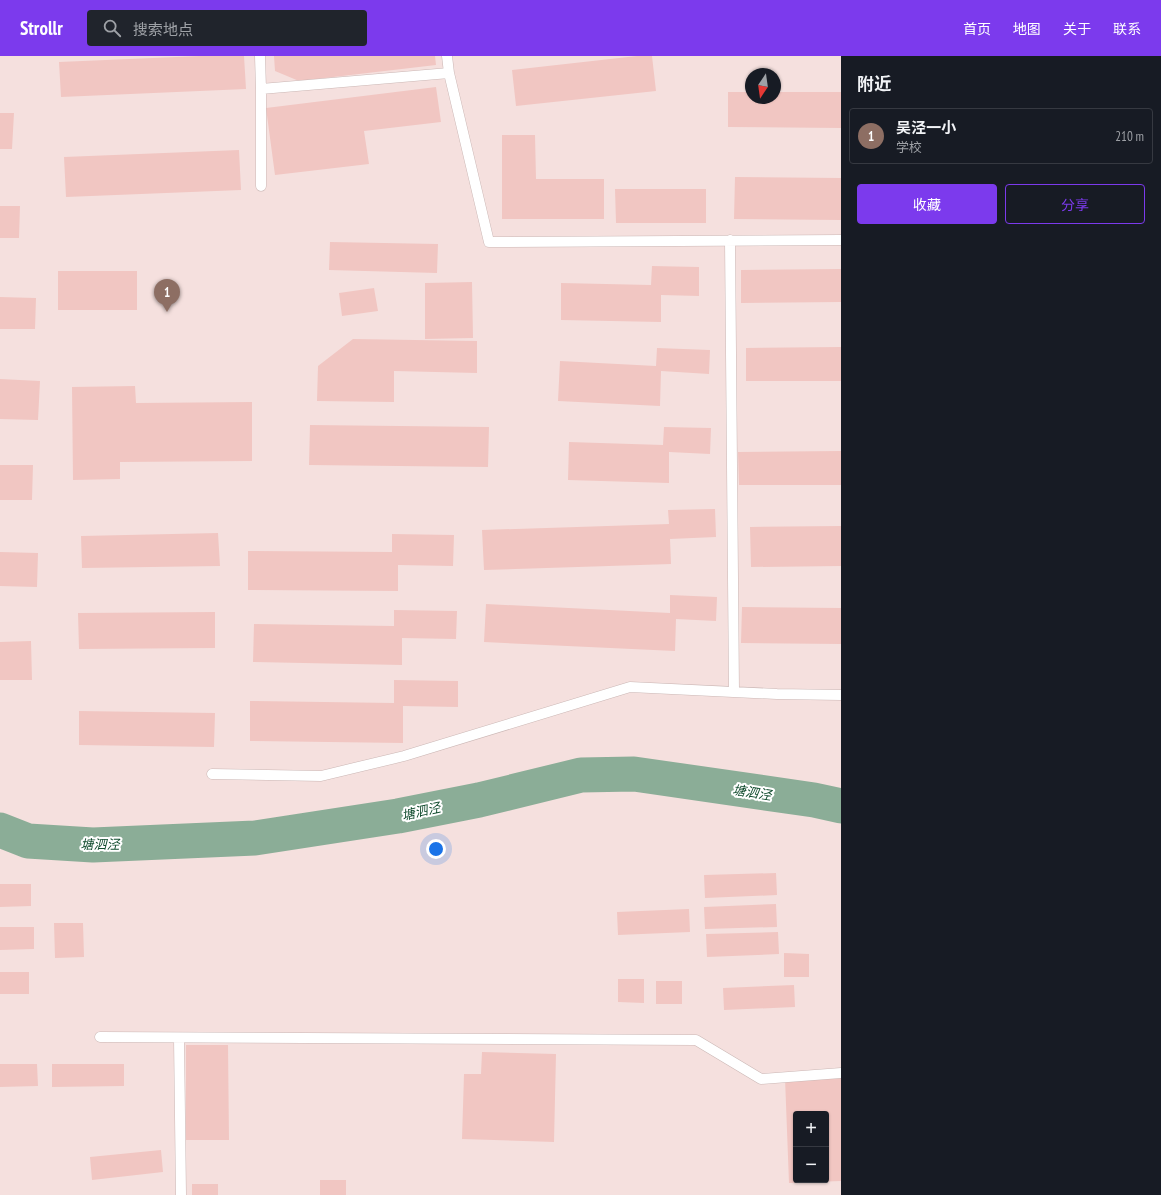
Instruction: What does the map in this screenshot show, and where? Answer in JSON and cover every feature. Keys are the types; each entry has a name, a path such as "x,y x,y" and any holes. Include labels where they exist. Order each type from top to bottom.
{"lane":[{"path":"260,56 261,186"},
{"path":"447,56 449,73 489,242 841,240"},
{"path":"261,89 449,73"},
{"path":"730,240 734,691"},
{"path":"212,774 321,776 404,756 630,687 777,694 841,695"},
{"path":"100,1038 696,1040 760,1079 841,1073"},
{"path":"179,1038 181,1195"}],"building":[{"path":"200,56 244,56 246,89 61,97 59,62"},
{"path":"274,56 435,56 436,65 299,81 275,71"},
{"path":"637,56 652,56 656,91 516,106 512,70"},
{"path":"436,87 441,122 364,131 369,164 275,175 266,108"},
{"path":"728,92 745,92 745,104 781,104 781,92 841,92 841,128 728,127"},
{"path":"0,113 14,113 12,149 0,149"},
{"path":"502,135 535,135 536,179 604,179 604,219 502,219"},
{"path":"239,150 241,190 66,197 64,157"},
{"path":"735,177 841,178 841,220 734,219"},
{"path":"615,189 706,189 706,223 616,223"},
{"path":"0,206 20,206 19,238 0,238"},
{"path":"330,242 438,244 437,273 329,270"},
{"path":"652,266 699,267 699,296 661,295 661,322 561,320 561,283 651,285"},
{"path":"841,269 841,302 741,303 741,270"},
{"path":"58,271 137,271 137,310 58,310"},
{"path":"472,282 473,338 425,339 425,283"},
{"path":"374,288 378,311 342,316 339,293"},
{"path":"0,297 36,298 35,329 0,329"},
{"path":"353,339 477,341 477,373 394,371 394,402 317,401 318,366"},
{"path":"841,347 841,381 746,381 746,348"},
{"path":"657,348 710,350 709,374 661,371 660,406 558,401 560,361 656,366"},
{"path":"0,379 40,381 38,420 0,419"},
{"path":"135,386 136,403 252,402 252,461 120,462 120,479 73,480 72,387"},
{"path":"310,425 489,427 488,467 309,465"},
{"path":"664,427 711,428 710,454 669,452 669,483 568,480 569,442 663,445"},
{"path":"841,451 841,485 739,485 738,452"},
{"path":"0,465 33,465 32,500 0,500"},
{"path":"715,509 716,537 670,539 671,564 484,570 482,530 669,524 668,510"},
{"path":"841,526 841,566 751,567 750,527"},
{"path":"218,533 220,566 82,568 81,536"},
{"path":"392,534 454,535 453,566 398,565 398,591 248,590 248,551 392,552"},
{"path":"0,552 38,553 37,587 0,586"},
{"path":"670,595 717,597 716,621 676,619 675,651 484,642 486,604 670,613"},
{"path":"742,607 841,608 841,644 741,643"},
{"path":"394,610 457,611 456,639 402,638 402,665 253,662 254,624 394,626"},
{"path":"215,612 215,648 79,649 78,613"},
{"path":"31,641 32,680 0,680 0,642"},
{"path":"394,680 458,681 458,707 403,706 403,743 250,741 250,701 394,703"},
{"path":"79,711 215,713 214,747 79,745"},
{"path":"776,873 777,895 705,898 704,875"},
{"path":"0,884 31,884 31,906 0,907"},
{"path":"776,904 777,927 705,929 704,907"},
{"path":"689,909 690,932 618,935 617,912"},
{"path":"54,923 83,923 84,957 55,958"},
{"path":"0,927 34,927 34,949 0,950"},
{"path":"778,932 779,954 707,957 706,934"},
{"path":"784,953 809,954 809,977 784,977"},
{"path":"0,972 29,972 29,994 0,994"},
{"path":"618,979 644,979 644,1003 618,1002"},
{"path":"656,981 682,981 682,1004 656,1004"},
{"path":"794,985 795,1007 724,1010 723,988"},
{"path":"186,1045 228,1045 229,1140 186,1140"},
{"path":"482,1052 556,1054 554,1142 462,1139 464,1074 481,1074"},
{"path":"0,1064 37,1064 38,1086 0,1087"},
{"path":"52,1064 124,1064 124,1086 52,1087"},
{"path":"785,1078 841,1078 841,1181 829,1181 829,1111 793,1111 793,1183 789,1183"},
{"path":"161,1150 163,1172 92,1180 90,1157"},
{"path":"320,1180 346,1180 346,1195 320,1195"},
{"path":"192,1184 218,1184 218,1195 192,1195"}],"waterway":[{"name":"塘泗泾","path":"0,830 28,841 93,845 255,838 398,816 479,800 581,775 634,774 814,800 841,806"}],"place":[{"name":"吴泾一小","path":"167,312"}]}
